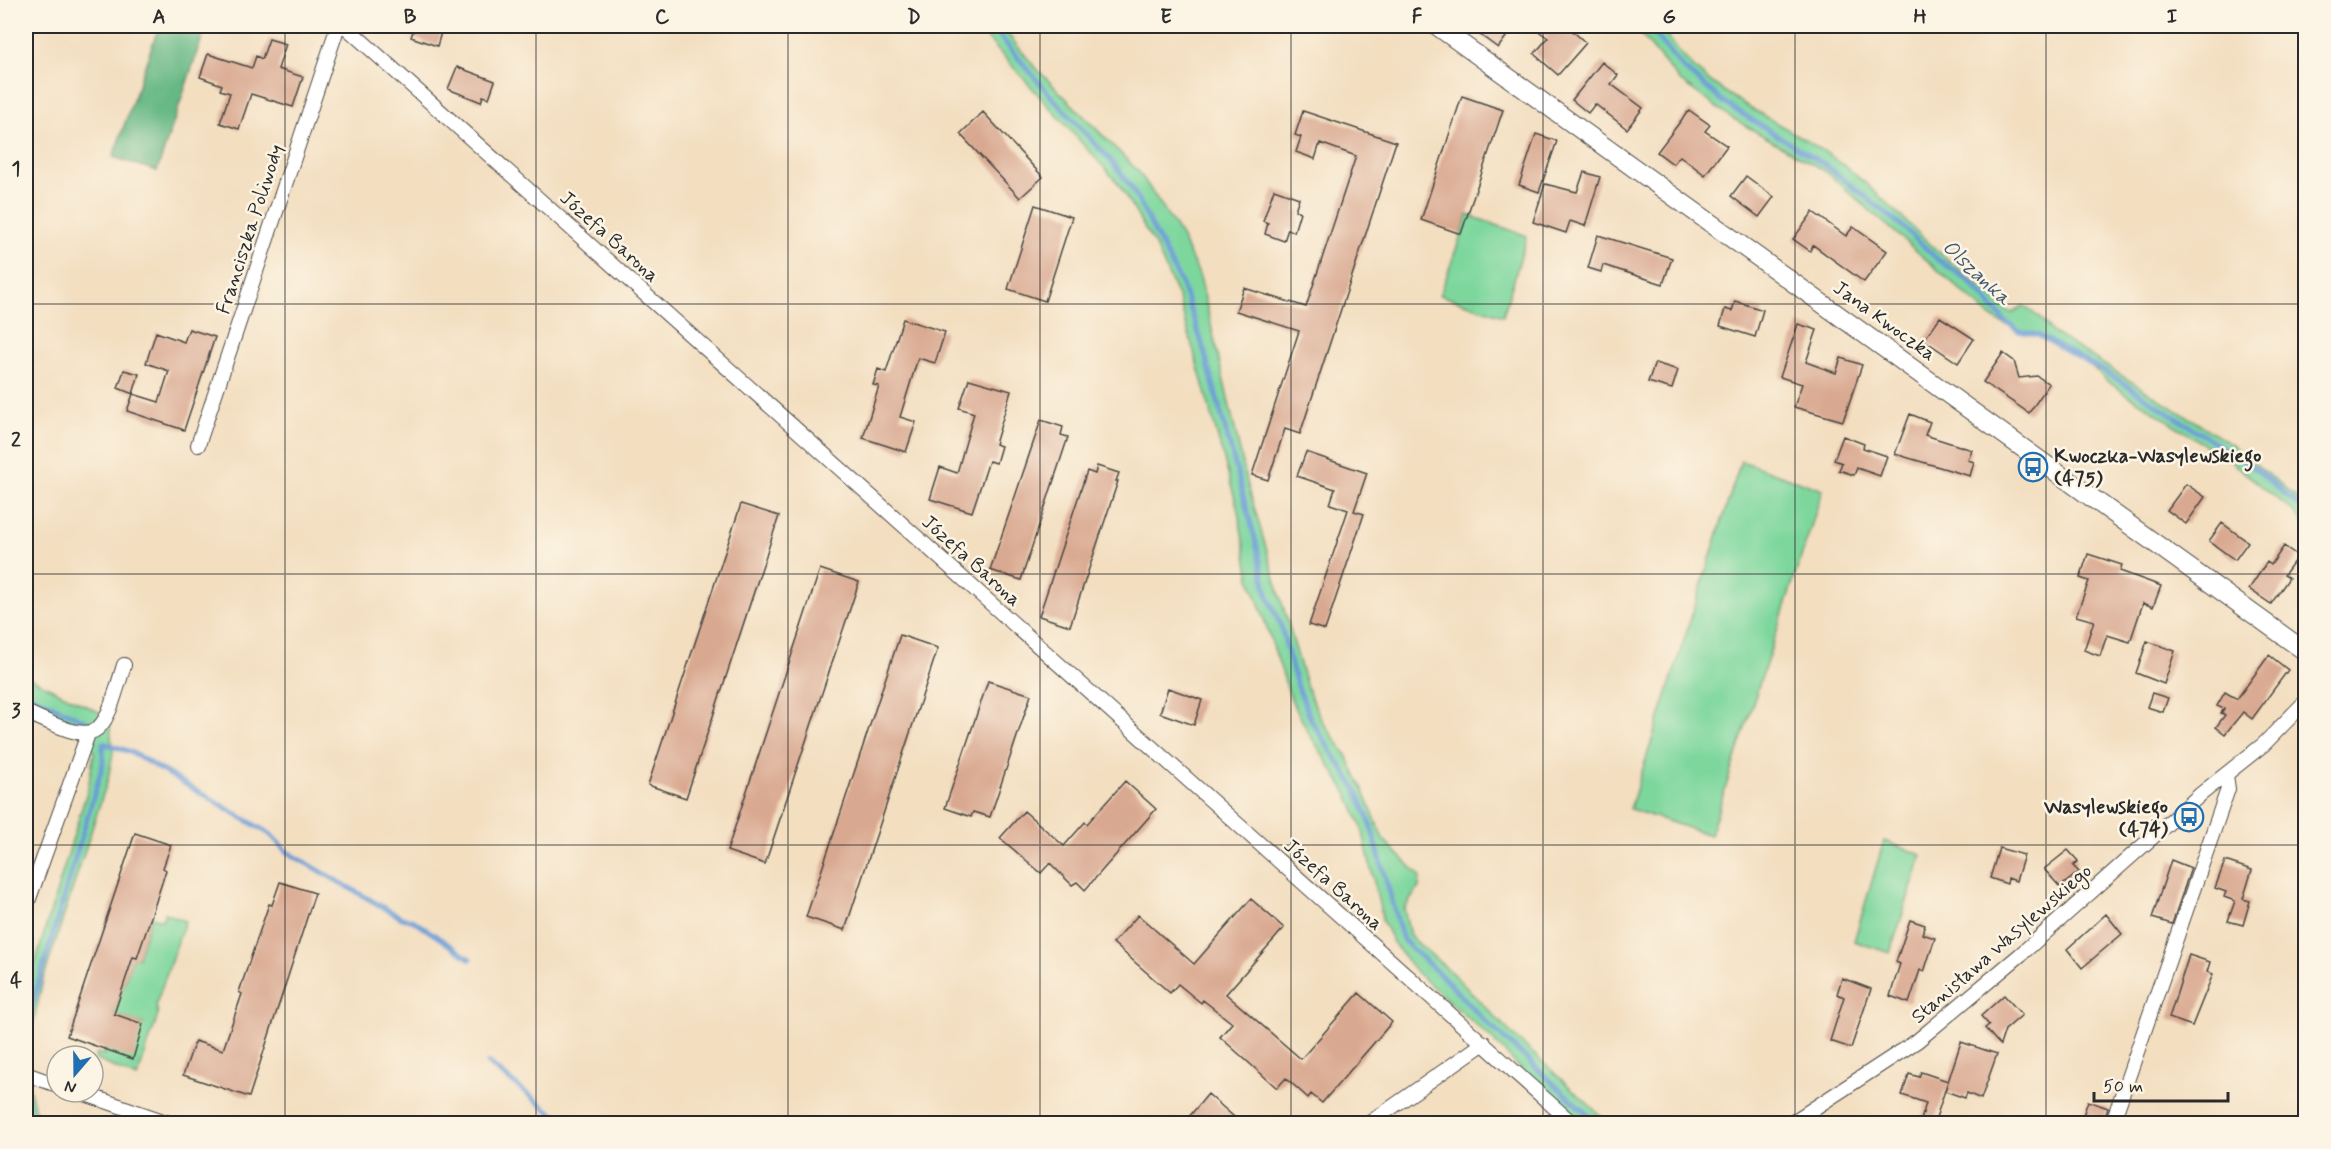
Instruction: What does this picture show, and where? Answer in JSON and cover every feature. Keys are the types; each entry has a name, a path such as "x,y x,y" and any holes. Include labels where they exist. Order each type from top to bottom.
{"street":[{"name":"Franciszka Poliwody","path":"198,445 338,26"},
{"name":"Józefa Barona","path":"345,26 1573,1124"},
{"name":"Jana Kwoczka","path":"1437,26 2306,652"},
{"path":"26,712 73,733 88,734 101,727 109,717 124,665"},
{"name":"Stanisława Wasylewskiego","path":"1790,1124 1917,1041 2264,744 2306,701"},
{"path":"26,907 88,734"},
{"path":"2112,1124 2228,789 2226,775"},
{"path":"1368,1124 1484,1043"},
{"path":"26,1074 45,1081"},
{"path":"105,1101 172,1124"}],"green space":[{"path":"159,26 206,26 157,171 113,157"},
{"path":"976,26 1001,26 1034,66 1139,172 1179,232 1200,277 1248,486 1307,688 1322,721 1345,753 1363,789 1383,839 1420,876 1419,887 1404,909 1410,936 1609,1123 1573,1123 1491,1038 1417,973 1394,944 1383,922 1362,828 1347,793 1308,732 1291,699 1250,578 1237,506 1179,299 1156,247 1118,183"},
{"path":"1634,26 1661,26 1676,49 1694,68 1736,99 1841,164 1868,185 1939,252 2006,310 2012,313 2023,306 2039,317 2052,332 2231,444 2305,504 2305,527 2294,512 2230,461 2108,382 2086,361 2038,335 2019,331 1994,319 1825,171 1732,118 1679,80"},
{"path":"1468,215 1527,236 1503,316 1440,295"},
{"path":"1741,461 1823,490 1710,835 1630,809"},
{"path":"26,676 109,717 113,753 108,779 43,980 26,1056 26,993 88,788 94,752 84,737 26,712"},
{"path":"1884,841 1922,855 1890,953 1854,941"},
{"path":"165,913 185,921 156,1004 158,1015 137,1078 105,1064 105,1049 143,1024 114,1014 133,957 138,958 151,917 162,920"},
{"path":"26,1074 38,1123 26,1123"}],"building":[{"path":"415,26 443,26 437,46 411,37"},
{"path":"1468,26 1514,26 1498,48"},
{"path":"1532,26 1567,26 1586,43 1558,75 1534,54 1548,38"},
{"path":"269,39 286,44 278,69 303,77 293,107 251,94 239,129 220,123 230,93 220,90 222,85 200,77 208,54 252,68 256,56 262,59"},
{"path":"1602,62 1618,75 1611,84 1643,108 1627,129 1595,104 1588,113 1572,100"},
{"path":"457,67 495,81 489,98 483,96 481,102 448,89"},
{"path":"1462,96 1503,110 1461,234 1421,220"},
{"path":"1689,110 1710,125 1705,131 1727,146 1705,175 1680,156 1673,164 1657,152"},
{"path":"1303,111 1396,142 1300,434 1285,429 1268,480 1252,475 1299,331 1236,311 1244,288 1306,307 1356,156 1320,143 1315,159 1296,152 1301,137 1295,135"},
{"path":"983,112 1043,177 1020,198 960,134"},
{"path":"1536,134 1557,141 1539,192 1519,185"},
{"path":"1584,172 1600,177 1585,226 1570,221 1566,233 1533,222 1545,184 1577,192"},
{"path":"1746,176 1774,197 1759,217 1731,196"},
{"path":"1274,189 1299,198 1295,210 1300,212 1294,232 1288,229 1284,241 1265,234 1268,223 1263,221"},
{"path":"1035,205 1072,217 1045,301 1008,289"},
{"path":"1813,212 1846,236 1853,227 1887,251 1864,282 1813,245 1810,251 1793,239"},
{"path":"1598,235 1672,258 1663,284 1603,265 1601,272 1588,268"},
{"path":"1735,301 1763,310 1755,337 1720,326 1725,309 1732,311"},
{"path":"1940,317 1974,339 1958,363 1924,340"},
{"path":"903,319 945,332 935,363 918,358 900,417 916,422 906,452 863,438 879,386 873,385 878,369 886,372"},
{"path":"1798,324 1817,330 1806,362 1836,373 1841,358 1862,365 1843,421 1794,407 1802,384 1780,377"},
{"path":"189,329 215,337 184,430 127,411 133,394 159,402 169,371 146,363 156,332 184,342"},
{"path":"2003,353 2014,361 2019,378 2037,376 2049,384 2029,413 1983,382"},
{"path":"1655,363 1678,370 1672,389 1648,382"},
{"path":"124,370 139,374 133,394 118,388"},
{"path":"969,379 1011,391 995,444 1001,446 996,463 989,461 972,512 930,499 940,467 957,473 974,413 959,408"},
{"path":"1910,414 1930,422 1925,435 1972,450 1968,460 1974,462 1970,476 1895,454"},
{"path":"1041,420 1063,427 1061,435 1068,437 1021,580 990,570"},
{"path":"1843,436 1864,444 1863,448 1887,456 1880,476 1857,468 1854,475 1839,470 1842,463 1834,460"},
{"path":"1306,452 1367,473 1354,511 1364,514 1325,630 1309,625 1348,510 1330,504 1335,489 1297,476"},
{"path":"1097,466 1119,473 1116,481 1118,481 1070,626 1039,616 1087,471 1095,474"},
{"path":"2186,484 2205,497 2186,524 2167,510"},
{"path":"741,504 779,516 686,798 648,785"},
{"path":"2222,523 2248,542 2235,560 2209,541"},
{"path":"2284,546 2298,556 2284,575 2289,578 2271,604 2249,589 2267,562 2271,565"},
{"path":"2088,554 2122,565 2120,571 2161,586 2153,607 2143,603 2130,642 2107,635 2100,656 2084,650 2094,621 2076,616 2089,581 2080,578"},
{"path":"820,569 859,582 765,864 727,851"},
{"path":"900,635 938,648 845,930 806,917"},
{"path":"2147,641 2175,651 2164,684 2136,673"},
{"path":"2269,655 2288,670 2252,719 2243,712 2225,734 2216,727 2225,715 2221,713 2224,709 2217,706 2225,692 2237,699"},
{"path":"988,681 1031,695 990,817 973,812 971,817 945,808"},
{"path":"1168,688 1202,700 1194,725 1160,713"},
{"path":"2152,693 2168,698 2163,712 2147,707"},
{"path":"1125,781 1156,809 1085,890 1077,882 1072,885 1050,863 1041,873 1000,838 1024,811 1064,846"},
{"path":"135,833 171,845 163,868 166,870 151,917 137,958 133,957 114,1014 143,1024 133,1059 105,1049 105,1044 90,1044 67,1036"},
{"path":"1999,848 2024,855 2016,881 2008,878 2007,884 1990,878"},
{"path":"2068,850 2078,861 2073,866 2079,872 2060,887 2044,869"},
{"path":"2171,860 2191,868 2172,924 2152,918"},
{"path":"2225,861 2252,870 2243,899 2250,901 2243,925 2228,921 2235,901 2224,897 2226,892 2215,888"},
{"path":"280,882 315,893 249,1097 183,1075 195,1041 223,1050 242,994 239,992 269,904 272,905"},
{"path":"1251,899 1284,928 1226,994 1301,1059 1359,993 1392,1022 1322,1103 1311,1094 1308,1098 1286,1078 1277,1088 1220,1037 1232,1023 1203,1000 1201,1003 1178,984 1170,993 1113,943 1138,915 1194,964"},
{"path":"2106,914 2122,934 2082,968 2067,949"},
{"path":"1910,920 1925,925 1922,934 1935,938 1924,972 1920,970 1909,1003 1890,996 1900,964 1896,962"},
{"path":"2189,955 2210,962 2207,972 2213,974 2192,1026 2169,1018"},
{"path":"1842,978 1871,989 1851,1048 1830,1041 1844,997 1837,994"},
{"path":"2004,995 2022,1015 2005,1030 2000,1045 1985,1028 1989,1025 1981,1016"},
{"path":"1961,1042 1997,1054 1981,1099 1967,1093 1965,1098 1945,1091"},
{"path":"1921,1072 1948,1081 1934,1124 1920,1124 1926,1103 1902,1095 1909,1074 1919,1077"},
{"path":"1208,1094 1242,1124 1183,1124"},
{"path":"2088,1101 2108,1108 2103,1124 2080,1124"}],"waterway":[{"path":"991,26 1049,94 1113,163 1132,188 1182,285 1202,343 1256,542 1267,594 1281,626 1295,679 1311,720 1356,789 1370,823 1403,940 1484,1020 1598,1124"},
{"name":"Olszanka","path":"1648,26 1683,68 1726,104 1824,164 1901,225 1937,259 1968,280 2006,322 2019,331 2038,335 2109,374 2257,470 2306,512"},
{"path":"26,693 85,721"},
{"path":"26,1025 103,764 103,743 131,752 270,834 287,852 402,918 414,921 470,959"},
{"path":"488,1063 566,1124"},
{"path":"26,1098 30,1124"}],"place":[{"name":"Kwoczka-Wasylewskiego (475)","path":"2033,467"},
{"name":"Wasylewskiego (474)","path":"2189,817"}]}
